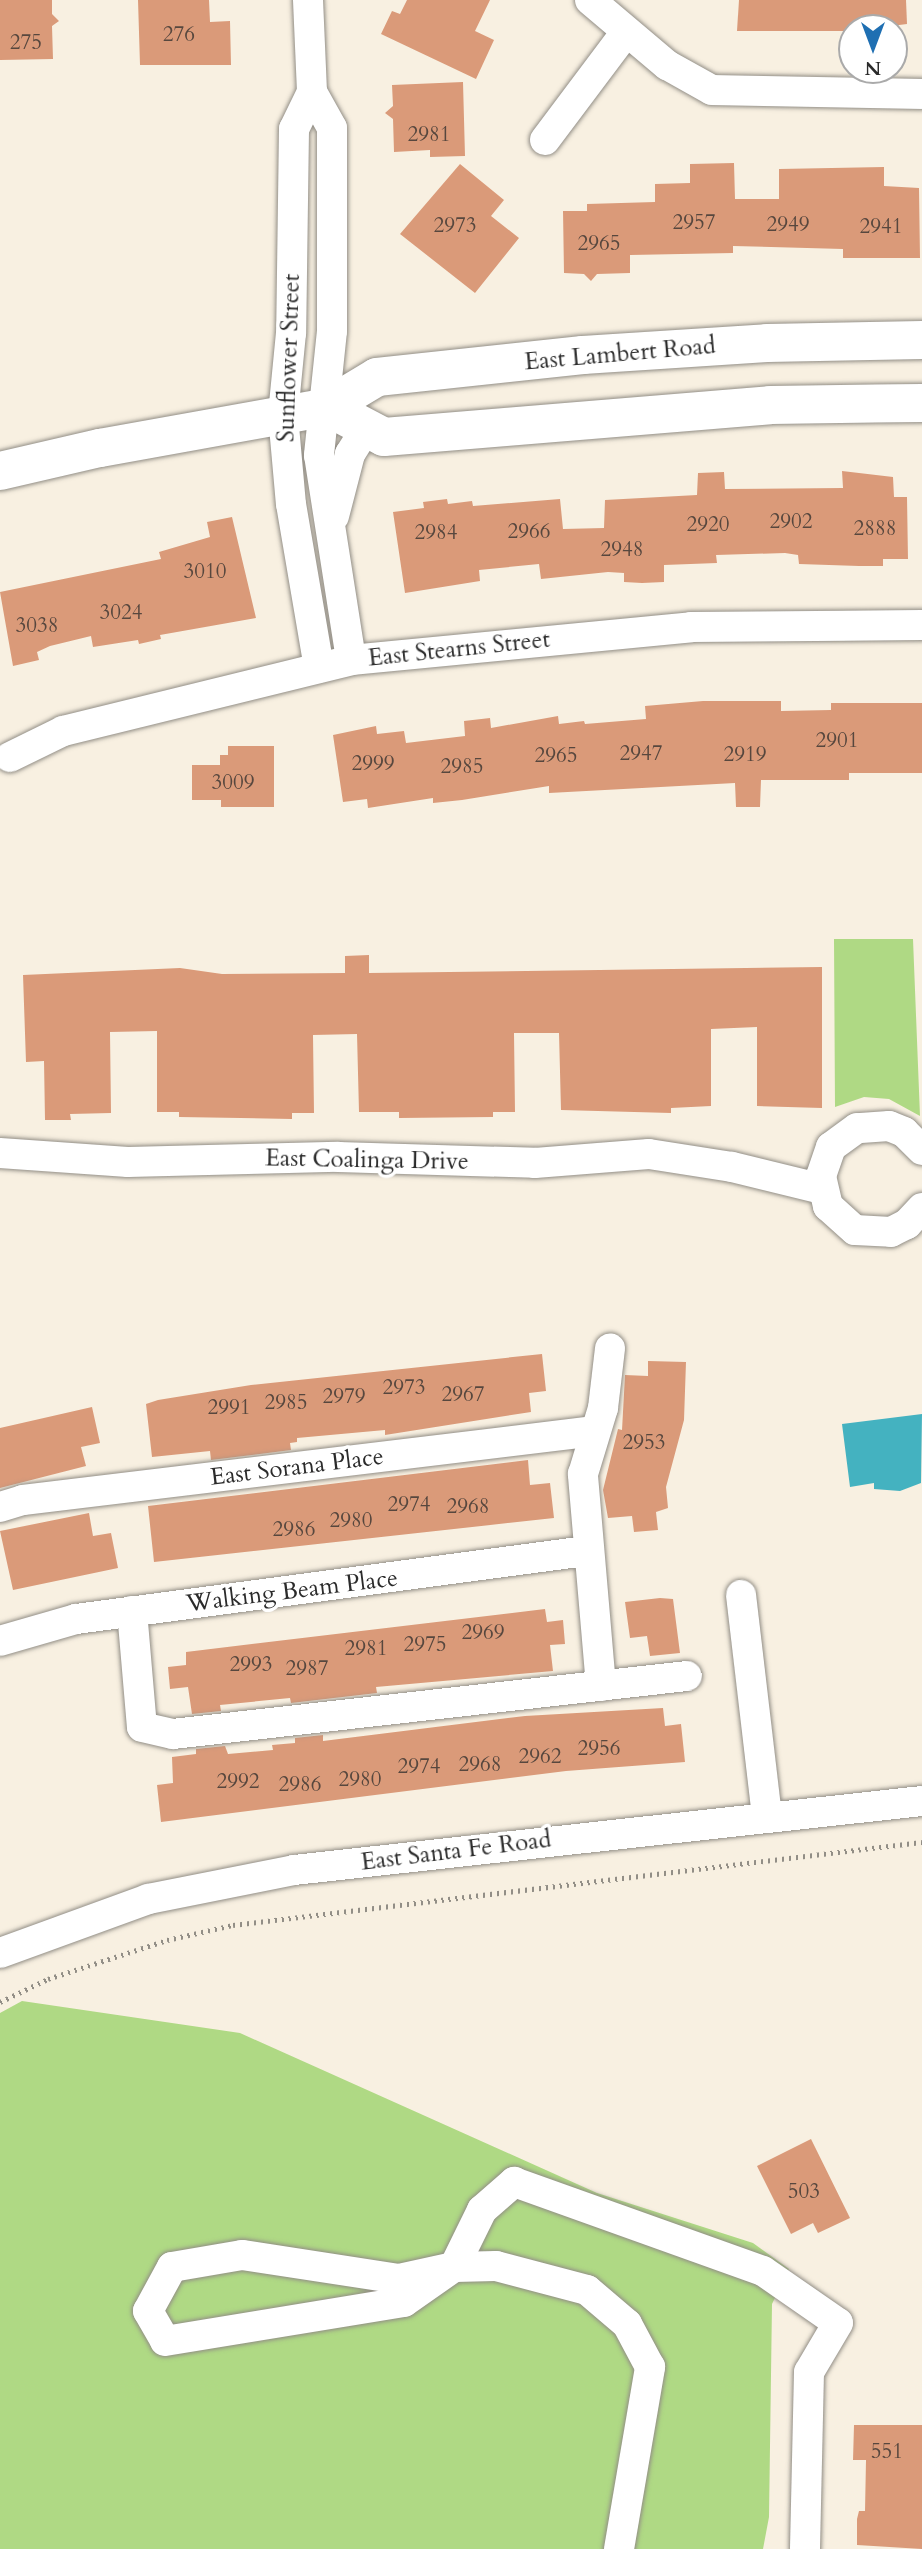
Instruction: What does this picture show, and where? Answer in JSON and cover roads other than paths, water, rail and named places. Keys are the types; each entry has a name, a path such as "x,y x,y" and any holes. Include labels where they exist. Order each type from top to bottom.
{"main road":[{"name":"East Lambert Road","path":"0,471 327,407 377,377 391,375 583,355 767,342 922,340"},
{"path":"327,407 384,438 770,405 922,403"}],"street":[{"name":"Sunflower Street","path":"308,0 312,92 332,128 332,331 327,407 319,455 351,660"},
{"path":"590,0 667,65 712,90 922,94"},
{"path":"545,140 626,32"},
{"name":"Sunflower Street","path":"312,92 293,129 291,333 283,415 291,503 319,668"},
{"path":"331,541 340,481 356,440 366,428"},
{"name":"East Stearns Street","path":"10,757 62,731 351,660 691,627 922,625"},
{"path":"922,1150 904,1132 873,1125 843,1136 823,1175 840,1221 873,1234 907,1224 922,1209"},
{"name":"East Coalinga Drive","path":"0,1153 128,1161 338,1157 535,1163 649,1154 732,1167 823,1175"},
{"path":"601,1686 586,1551 583,1474 603,1408 610,1348"},
{"name":"East Sorana Place","path":"0,1507 23,1500 595,1431"},
{"name":"Walking Beam Place","path":"0,1641 76,1619 586,1551"},
{"path":"741,1595 767,1815"},
{"path":"132,1611 142,1727 173,1734 687,1676"},
{"name":"East Santa Fe Road","path":"0,1953 148,1899 294,1870 767,1815 922,1801"},
{"path":"620,2549 650,2367 627,2324 587,2290 496,2266 454,2267 399,2279 242,2255 172,2267 148,2311 165,2341 404,2302 454,2267 482,2210 513,2182 763,2271 838,2323 809,2372 805,2549"}],"water":[{"path":"922,1414 921,1483 900,1491 874,1489 874,1483 850,1487 842,1424"}]}
